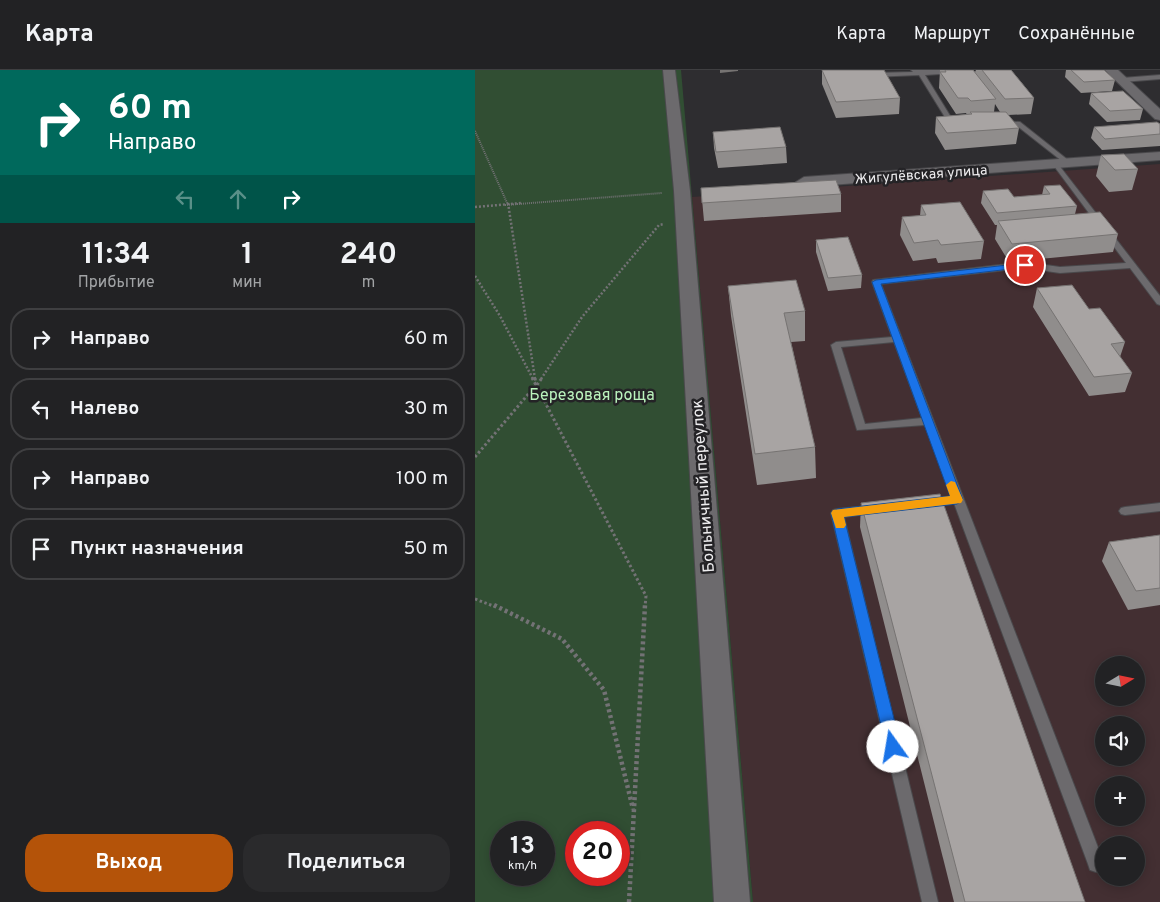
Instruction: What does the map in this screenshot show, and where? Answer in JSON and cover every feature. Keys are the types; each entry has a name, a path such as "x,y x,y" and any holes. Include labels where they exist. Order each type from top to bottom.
{"street":[{"name":"Больничный переулок","path":"669,70 692,190 683,219 732,902"},
{"path":"1111,70 1160,116"},
{"name":"Жигулёвская улица","path":"790,183 1160,156"}],"lane":[{"path":"913,70 921,72 950,122 970,122"},
{"path":"864,76 957,70"},
{"path":"1122,80 1160,77"},
{"path":"989,122 1018,123 1062,164 1160,302"},
{"path":"1095,861 952,500 927,421 876,282 1025,265 1060,270 1132,265"},
{"path":"897,339 836,345 861,428 927,421"},
{"path":"893,507 837,513 931,902"},
{"path":"1125,511 1160,507"}],"path":[{"path":"475,131 508,203 537,385"},
{"path":"475,207 508,203 653,194"},
{"path":"475,458 537,385 582,317 659,225 683,219"},
{"path":"475,276 500,316 537,385 646,596 629,902"},
{"path":"475,599 487,602 562,639 604,690 634,813"}],"shaded area":[{"path":"1160,164 1160,902 753,902 692,197"}],"green space":[{"name":"Березовая роща","path":"475,70 681,70 753,902 475,902"}],"building":[{"path":"822,70 884,70 900,98 836,102"},
{"path":"945,70 973,70 996,99 971,101 968,98 958,98 940,72 946,72"},
{"path":"982,70 1011,70 1034,98 1005,99"},
{"path":"1071,70 1104,70 1115,80 1084,82"},
{"path":"1123,91 1143,109 1110,111 1091,93"},
{"path":"970,112 1006,112 1019,128 947,133 936,117 972,114"},
{"path":"1157,122 1160,124 1160,134 1105,139 1094,127"},
{"path":"780,127 786,147 716,152 713,132"},
{"path":"1124,154 1138,169 1115,170 1101,155"},
{"path":"836,180 841,194 702,203 701,188"},
{"path":"1060,185 1077,206 997,213 983,191 1008,189 1014,197 1050,194 1044,186"},
{"path":"960,202 984,241 941,245 938,240 914,243 902,217 926,215 921,205"},
{"path":"1100,212 1118,234 1012,244 998,221"},
{"path":"848,237 862,275 828,278 816,240"},
{"path":"796,280 805,311 784,313 815,447 755,454 728,286"},
{"path":"1072,285 1089,309 1100,308 1125,342 1111,344 1132,373 1094,377 1037,288"},
{"path":"940,494 1085,902 965,902 861,503"},
{"path":"1160,535 1160,588 1136,591 1109,542"}],"slow traffic":[{"path":"840,525 837,513 957,500 951,485"}],"route":[{"path":"893,747 837,513 957,500 876,282 1025,265"}]}
